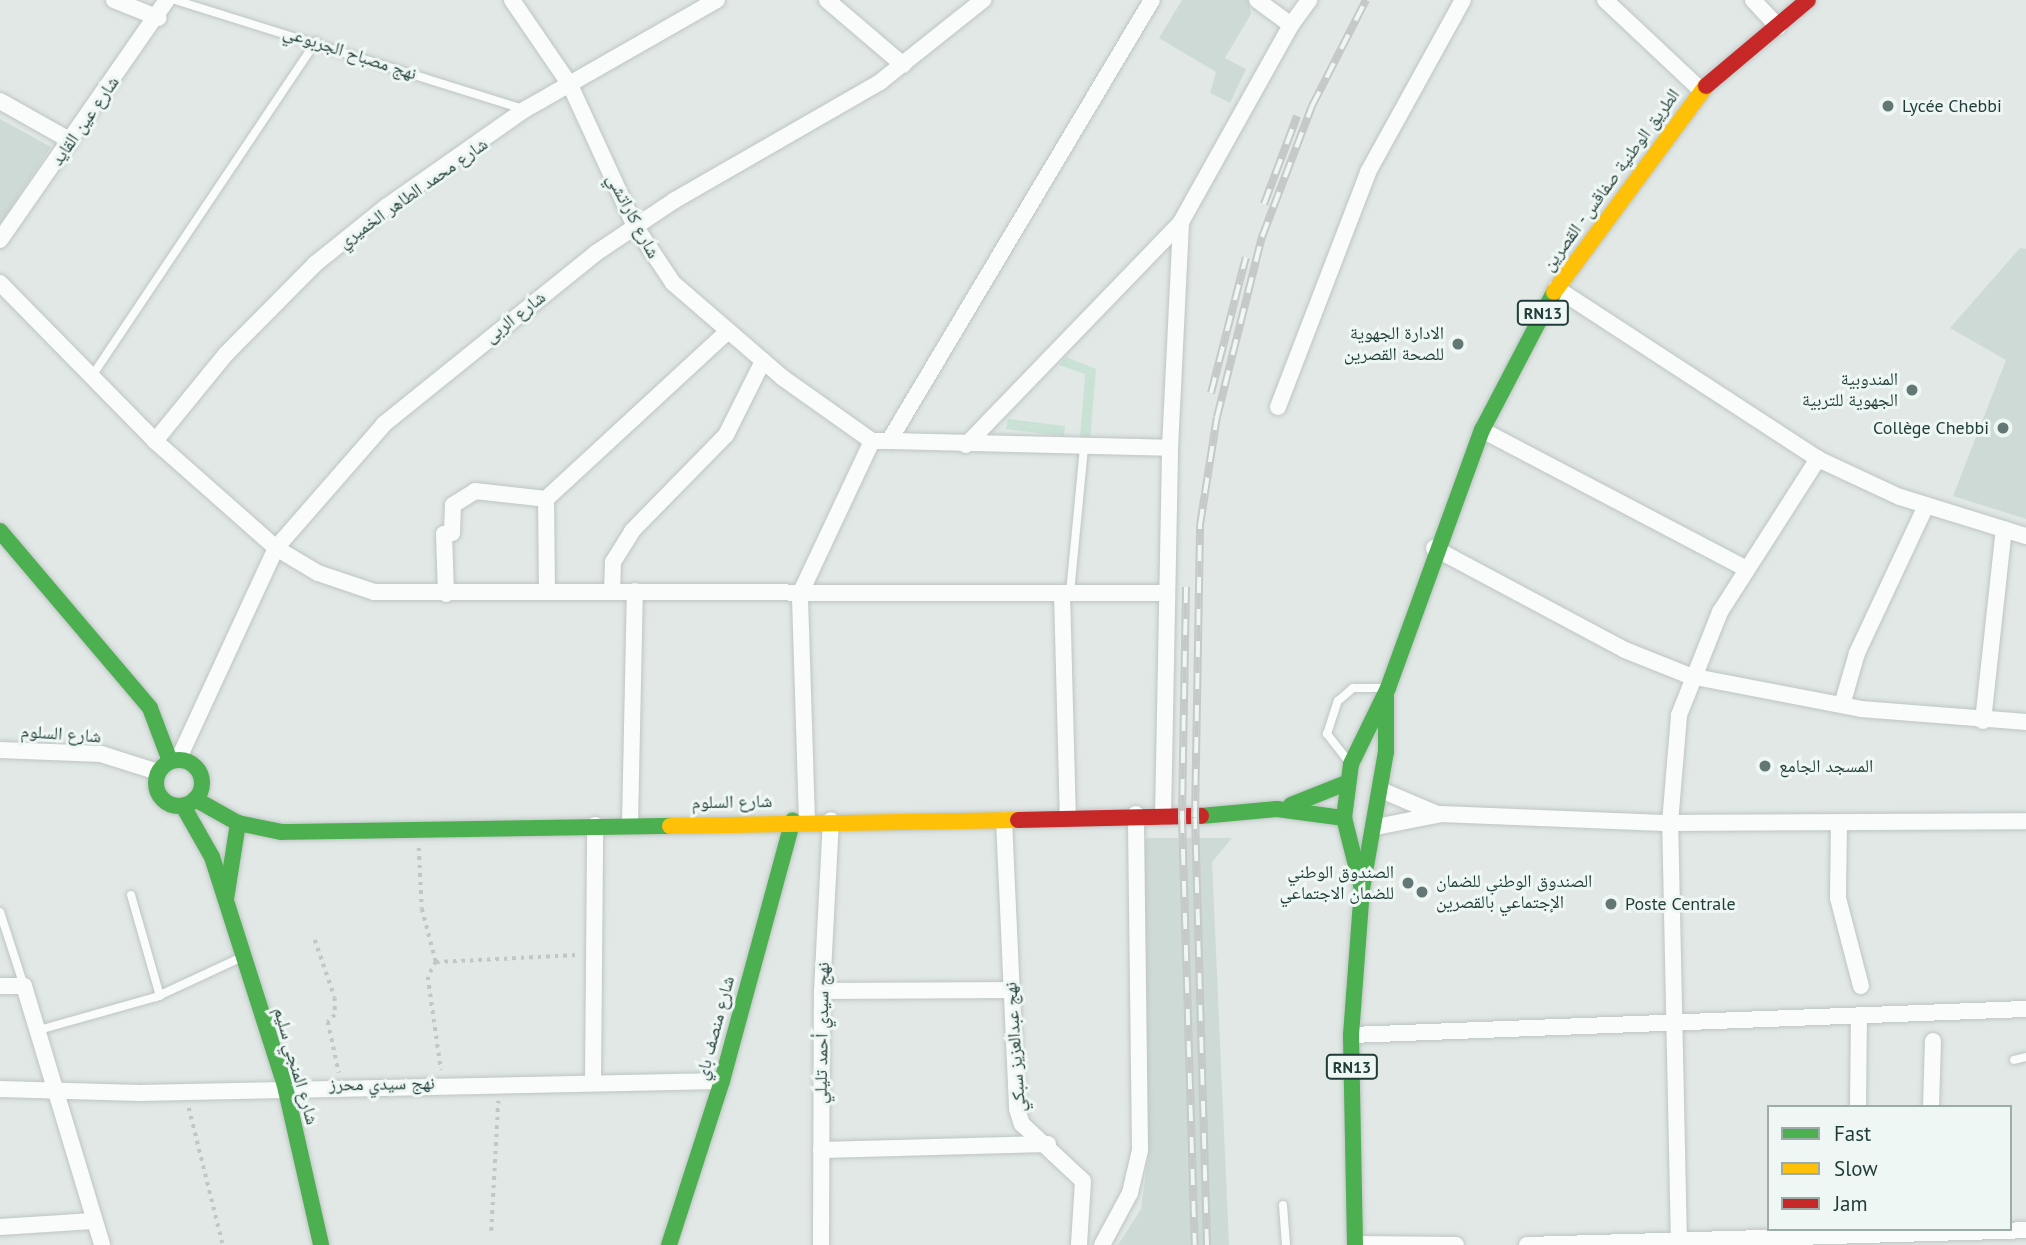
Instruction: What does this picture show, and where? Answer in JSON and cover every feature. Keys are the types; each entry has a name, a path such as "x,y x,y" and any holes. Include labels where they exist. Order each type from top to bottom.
{"street":[{"path":"114,0 159,18"},
{"name":"شارع عين القايد","path":"0,240 159,18 167,0"},
{"name":"شارع كاراتشي","path":"512,0 570,85 635,226 673,283 763,361 872,441"},
{"name":"شارع محمد الطاهر الخميري","path":"155,441 226,354 315,264 524,110 570,85 692,6 717,0"},
{"path":"827,0 902,65"},
{"name":"شارع الربى","path":"169,764 276,548 383,424 635,226 838,110 902,65 983,0"},
{"path":"889,441 1152,0"},
{"path":"1257,0 1291,25"},
{"path":"966,445 1181,222 1291,25 1309,0"},
{"path":"1278,407 1363,185 1464,0"},
{"path":"1605,0 1701,90"},
{"path":"1753,0 1778,27"},
{"name":"الطريق الوطنية صفاقس - القصرين","path":"1362,888 1344,818 1346,783 1351,764 1387,691 1434,548 1482,430 1556,288 1701,90 1808,0"},
{"path":"0,101 71,141"},
{"path":"1163,817 1164,593 1181,222"},
{"path":"0,283 94,373 155,441 276,548 317,573 374,592 1164,593"},
{"path":"1556,288 1818,459 1926,506 2026,536"},
{"path":"547,591 546,499 728,331"},
{"path":"612,591 613,562 632,531 726,435 763,361"},
{"path":"1482,430 1745,568"},
{"path":"800,820 800,594 872,441 1170,448"},
{"path":"1679,1241 1678,1018 1670,823 1679,715 1690,676 1745,568 1818,459"},
{"path":"446,594 444,534 452,533 453,505 475,491 546,499"},
{"path":"1842,705 1861,643 1926,506"},
{"path":"1983,721 2004,529"},
{"path":"0,531 150,708 169,764 158,794 189,803 202,785 198,770 169,764"},
{"path":"1434,548 1625,650 1690,676 1842,705 1983,721 2026,722"},
{"path":"630,824 635,591"},
{"path":"1066,593 1068,816"},
{"name":"الطريق الوطنية صفاقس - القصرين","path":"1355,1244 1351,1035 1362,888 1376,827 1381,790 1387,691"},
{"name":"شارع السلوم","path":"0,750 101,754 169,764"},
{"path":"1346,783 1381,790 1441,814"},
{"name":"شارع السلوم","path":"1278,809 1346,783"},
{"name":"شارع السلوم","path":"189,803 238,823 282,832 800,820 1004,820 1136,814 1163,817 1278,809 1344,818 1376,827"},
{"name":"شارع المنجي سليم","path":"189,803 207,843 226,899 242,957 285,1086 321,1245"},
{"path":"1102,1245 1130,1192 1140,1150 1136,814"},
{"path":"1376,827 1441,814 1670,823 2026,821"},
{"name":"شارع منصف باي","path":"669,1245 722,1081 800,820"},
{"name":"نهج سيدي أحمد تليلي","path":"821,1245 822,991 831,820"},
{"name":"نهج عبدالعزيز سبكي","path":"1004,820 1019,1117 1048,1143 1083,1181 1079,1245"},
{"path":"226,899 237,862 238,823"},
{"path":"1839,823 1838,898 1861,986"},
{"path":"593,1079 594,825"},
{"path":"0,986 24,986 39,1030 52,1090 102,1245"},
{"path":"822,991 1011,990"},
{"path":"1351,1035 1678,1018 2026,1009"},
{"path":"1858,1105 1859,1014"},
{"path":"1931,1105 1933,1041"},
{"name":"نهج سيدي محرز","path":"0,1089 185,1089 593,1079 722,1081"},
{"path":"821,1150 1048,1143"},
{"path":"0,1227 93,1221"},
{"path":"1527,1245 1929,1231"},
{"path":"1355,1244 1456,1245"}],"lane":[{"name":"نهج مصباح الجربوعي","path":"175,0 316,41 524,110"},
{"path":"94,373 316,41"},
{"path":"1066,593 1084,447"},
{"path":"1351,764 1327,734 1338,701 1353,688 1387,691"},
{"path":"131,895 160,996"},
{"path":"0,912 24,986"},
{"path":"39,1030 160,996 242,957"},
{"path":"2014,1060 2026,1057"},
{"path":"1283,1205 1286,1245"}],"path":[{"path":"418,829 422,909 436,962 428,976 441,1083"},
{"path":"315,940 335,998 335,1015 328,1022 341,1085"},
{"path":"436,962 546,953 595,956"},
{"path":"491,1231 499,1082"},
{"path":"185,1089 223,1245"}],"shaded area":[{"path":"1182,0 1248,0 1251,14 1225,58 1246,69 1230,103 1210,93 1216,72 1159,38"},
{"path":"0,119 51,147 0,224"},
{"name":"Collège Chebbi","path":"2020,248 2026,249 2026,519 1953,496 2006,360 1950,328"},
{"path":"1147,838 1232,838 1212,862 1229,1245 1118,1245 1141,1209 1148,1158 1140,850"}],"green space":[{"path":"1066,357 1096,369 1090,439 1080,438 1085,374 1059,365"},
{"path":"1008,419 1065,426 1064,436 1006,429"}],"railway":[{"path":"1207,1245 1195,817 1200,525 1217,417 1262,237 1312,106 1366,0"},
{"path":"1264,204 1297,116"},
{"path":"1211,393 1246,257"},
{"path":"1186,587 1182,817 1195,1245"}],"traffic: fast":[{"path":"1362,889 1344,818 1351,764 1388,688 1482,430 1554,292"},
{"path":"0,531 150,708 170,761"},
{"path":"1355,1245 1351,1035 1362,889 1386,752 1386,694"},
{"path":"179,760 195,767 202,783 195,799 179,806 163,799 156,783 163,767 179,760"},
{"path":"1291,805 1346,783"},
{"path":"195,799 238,823 282,832 670,826"},
{"path":"183,806 212,857 285,1086 321,1245"},
{"path":"1201,816 1277,809 1344,818"},
{"path":"669,1245 722,1081 793,820"},
{"path":"226,899 238,823"}],"traffic: slow":[{"path":"1554,292 1706,86"},
{"path":"670,826 1018,820"}],"traffic: jam":[{"path":"1706,86 1808,0"},
{"path":"1018,820 1201,816"}],"place":[{"name":"Lycée Chebbi","path":"1888,106"},
{"name":"الادارة الجهوية للصحة القصرين","path":"1458,344"},
{"name":"المندوبية الجهوية للتربية","path":"1912,390"},
{"name":"Collège Chebbi","path":"2003,428"},
{"name":"المسجد الجامع","path":"1765,766"},
{"name":"الصندوق الوطني للضمان الاجتماعي","path":"1408,883"},
{"name":"الصندوق الوطني للضمان الإجتماعي بالقصرين","path":"1422,892"},
{"name":"Poste Centrale","path":"1611,904"}]}
